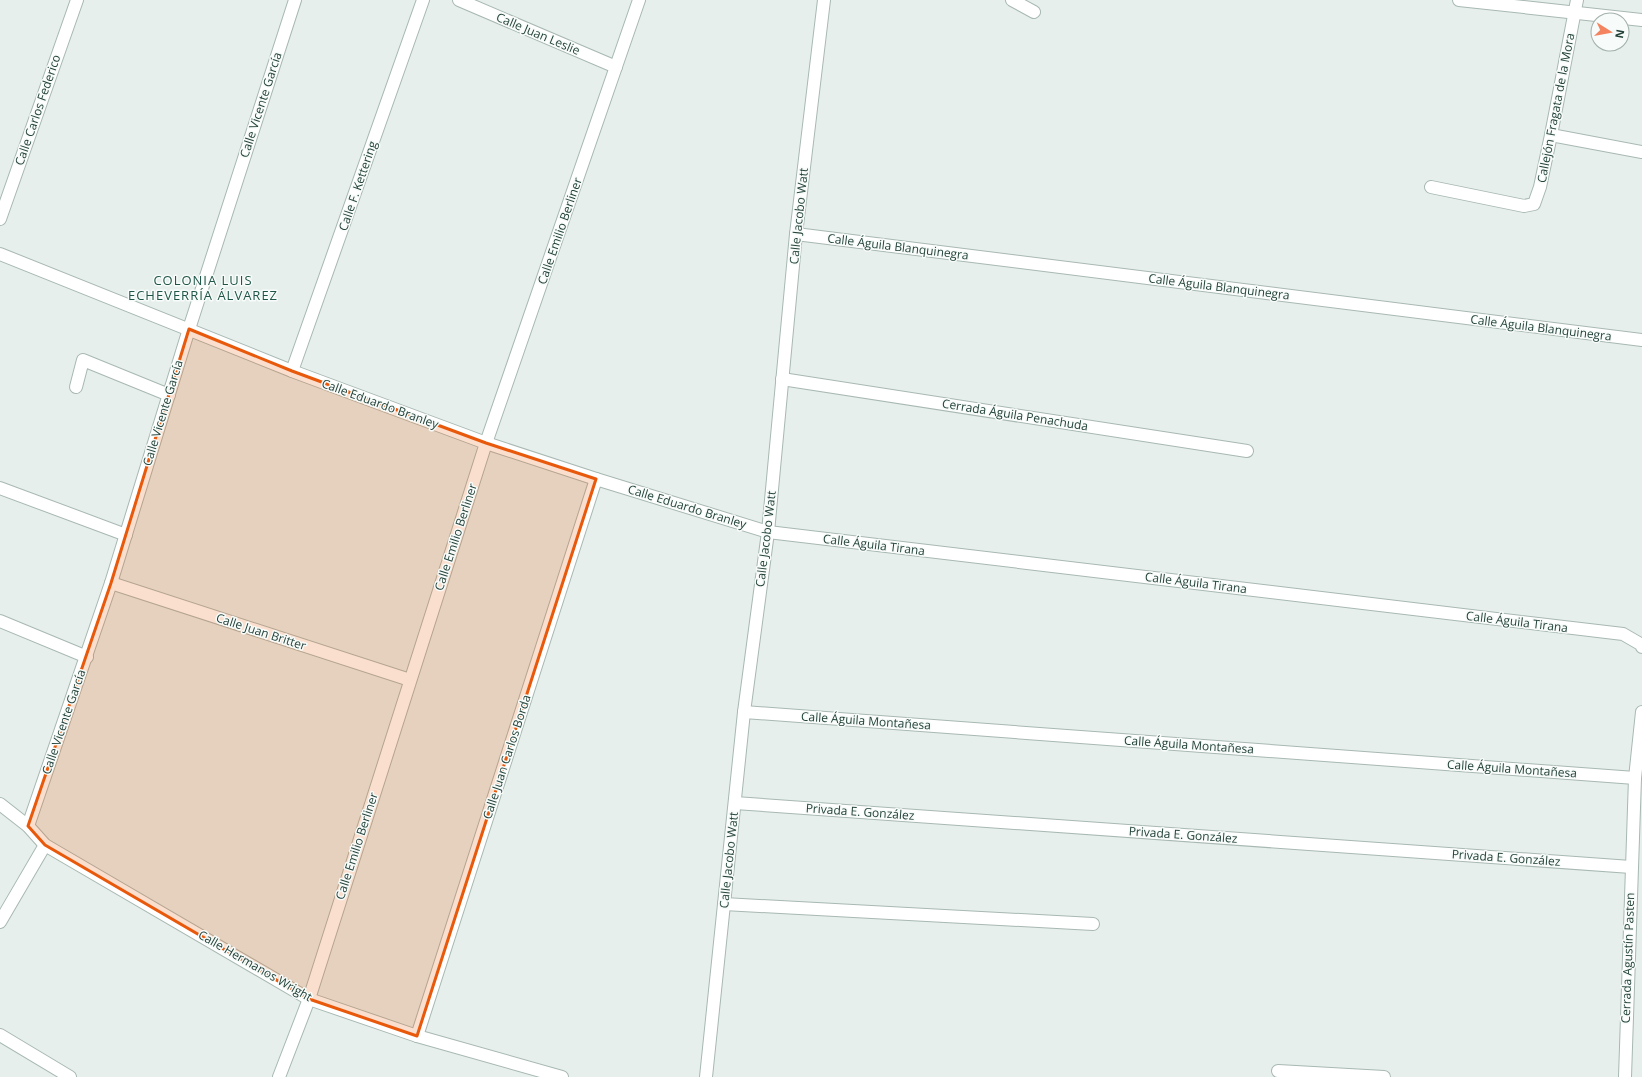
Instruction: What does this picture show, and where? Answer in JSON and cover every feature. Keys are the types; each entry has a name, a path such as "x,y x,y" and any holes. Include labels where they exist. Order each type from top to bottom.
{"street":[{"name":"Calle Carlos Federico","path":"0,220 77,0"},
{"name":"Calle Vicente García","path":"28,826 87,657 111,583 189,329 295,0"},
{"name":"Calle F. Kettering","path":"292,371 423,0"},
{"name":"Calle Juan Leslie","path":"459,0 616,67"},
{"name":"Calle Emilio Berliner","path":"279,1077 309,999 486,443 639,0"},
{"name":"Calle Jacobo Watt","path":"706,1077 744,712 768,532 796,234 824,0"},
{"path":"1012,0 1034,12"},
{"path":"1459,0 1642,20"},
{"name":"Callejón Fragata de la Mora","path":"1431,187 1524,206 1534,204 1540,188 1577,0"},
{"path":"1551,135 1642,152"},
{"name":"Calle Águila Blanquinegra","path":"796,234 1642,340"},
{"name":"Calle Eduardo Branley","path":"0,254 292,371 486,443 596,479 768,532"},
{"path":"76,387 83,360 169,395"},
{"name":"Cerrada Águila Penachuda","path":"782,379 1247,451"},
{"name":"Calle Juan Carlos Borda","path":"417,1036 596,479"},
{"path":"0,488 126,535"},
{"name":"Calle Águila Tirana","path":"768,532 1623,634 1642,645 1642,647"},
{"name":"Calle Juan Britter","path":"111,583 410,680"},
{"path":"0,621 87,657"},
{"name":"Calle Águila Montañesa","path":"744,712 1635,778"},
{"name":"Cerrada Agustín Pasten","path":"1625,1077 1631,867 1638,841 1635,778 1642,712"},
{"name":"Privada E. González","path":"735,803 1631,867"},
{"name":"Calle Hermanos Wright","path":"0,804 28,826 45,845 309,999 417,1036 562,1077"},
{"path":"0,922 45,845"},
{"path":"724,904 1093,924"},
{"path":"0,1035 70,1077"},
{"path":"1278,1071 1384,1077"}],"highlighted area":[{"path":"189,329 292,371 486,443 596,479 417,1036 309,999 45,845 28,826 111,583"}],"district":[{"name":"COLONIA LUIS ECHEVERRÍA ÁLVAREZ","path":"203,288"}]}
